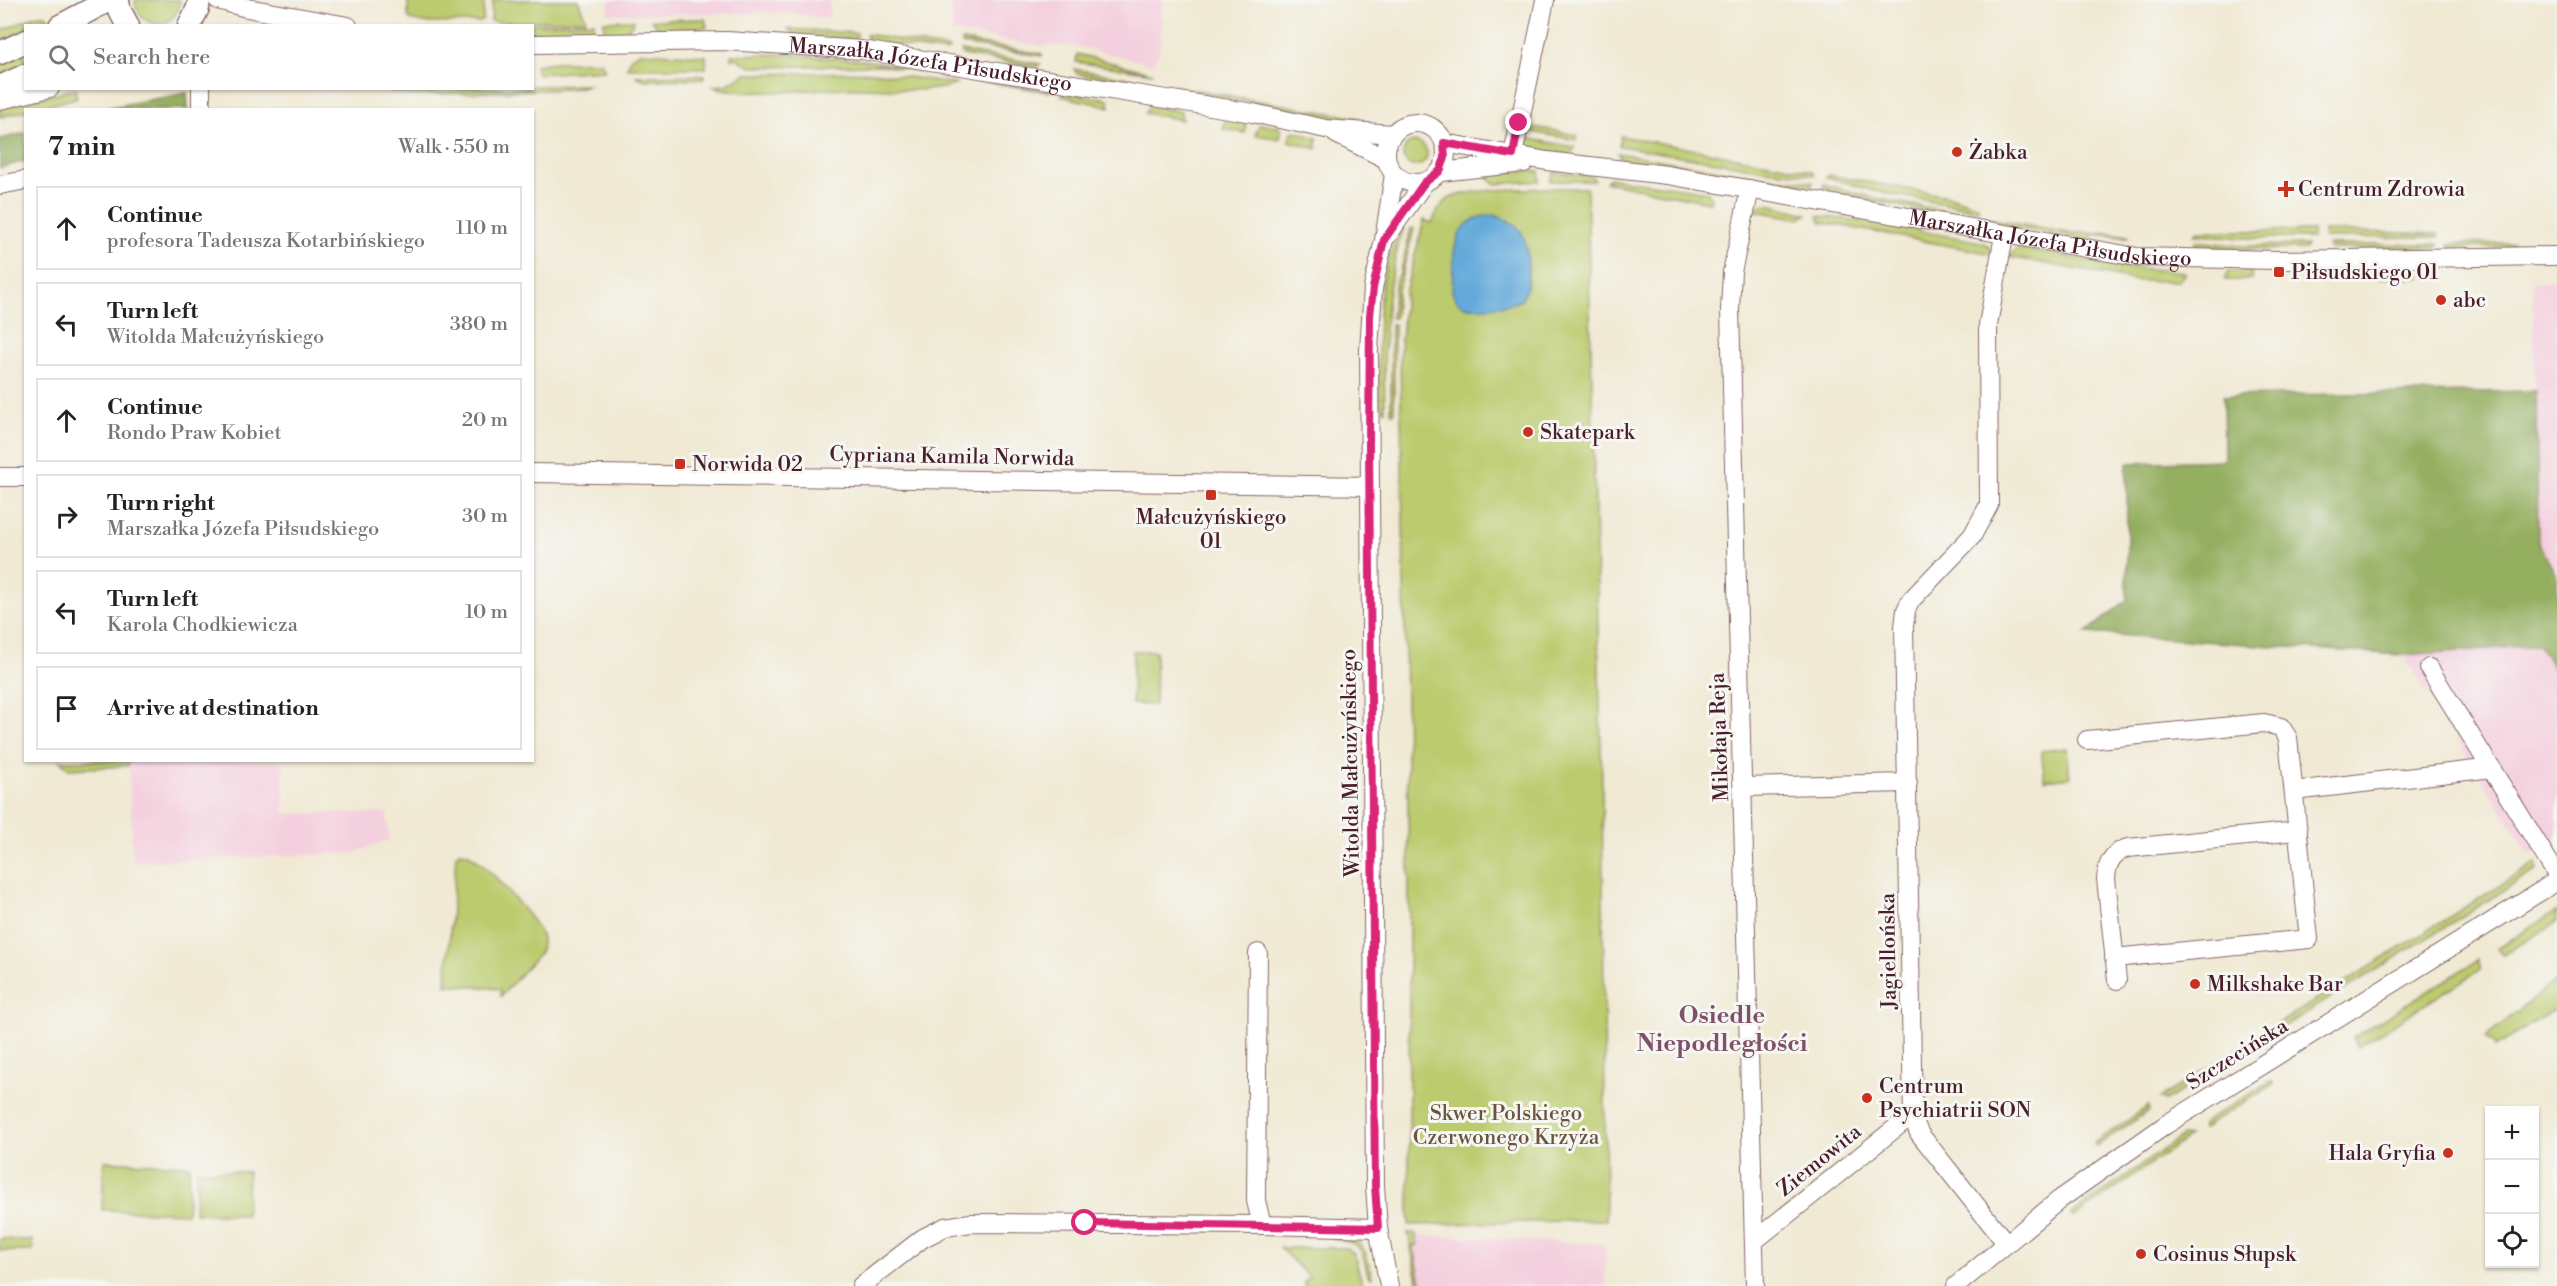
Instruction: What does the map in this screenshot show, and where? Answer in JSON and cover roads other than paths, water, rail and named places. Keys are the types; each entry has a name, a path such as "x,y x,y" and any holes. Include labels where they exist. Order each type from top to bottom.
{"main road":[{"path":"64,24 109,0"},
{"path":"118,0 119,9 127,24"},
{"path":"190,24 198,8 198,0"},
{"path":"0,53 24,42"},
{"path":"0,87 24,76"}],"street":[{"path":"218,0 247,8 337,24"},
{"path":"1513,155 1545,0"},
{"name":"Marszałka Józefa Piłsudskiego","path":"534,44 727,41 862,50 1265,115 1326,129 1393,134"},
{"path":"0,100 42,90"},
{"path":"201,90 201,108"},
{"path":"1419,124 1435,130 1444,143 1445,158 1440,171 1424,183 1403,180 1390,167 1388,142 1401,128 1419,124"},
{"name":"Marszałka Józefa Piłsudskiego","path":"1326,129 1390,167"},
{"name":"Marszałka Józefa Piłsudskiego","path":"1444,143 1547,161 1667,175 2137,258 2277,260 2557,256"},
{"name":"Marszałka Józefa Piłsudskiego","path":"1440,171 1547,161"},
{"name":"Witolda Małcużyńskiego","path":"1389,1286 1378,1228 1375,1174 1370,316 1373,288 1384,240 1390,167"},
{"path":"0,186 24,180"},
{"name":"Witolda Małcużyńskiego","path":"1384,240 1424,183"},
{"name":"Mikołaja Reja","path":"1750,189 1730,292 1755,1286"},
{"name":"Jagiellońska","path":"2004,235 1988,325 1990,495 1987,512 1972,536 1911,600 1904,615 1904,627 1913,1114 1916,1129 2006,1243"},
{"name":"Cypriana Kamila Norwida","path":"534,473 1370,486"},
{"path":"0,477 24,477"},
{"path":"2429,668 2557,875"},
{"path":"2086,740 2274,724 2285,731 2288,738 2309,939 2114,958"},
{"path":"2294,791 2492,768"},
{"path":"1743,787 1908,783"},
{"path":"2116,980 2106,879 2108,864 2115,853 2128,848 2298,831"},
{"name":"Szczecińska","path":"1956,1286 2006,1243 2103,1167 2158,1130 2557,881"},
{"path":"1258,953 1256,1201 1262,1225"},
{"name":"Ziemowita","path":"1754,1241 1913,1114"},
{"path":"861,1286 923,1238 945,1227 971,1223 1378,1228"}],"water":[{"path":"1493,215 1511,222 1521,232 1526,245 1528,283 1521,300 1490,307 1460,304 1452,292 1456,242 1468,223"}],"place":[{"name":"Żabka","path":"1957,152"},
{"name":"Centrum Zdrowia","path":"2286,189"},
{"name":"Piłsudskiego 01","path":"2279,272"},
{"name":"abc","path":"2441,300"},
{"name":"Skatepark","path":"1528,432"},
{"name":"Norwida 02","path":"680,464"},
{"name":"Małcużyńskiego 01","path":"1211,495"},
{"name":"Milkshake Bar","path":"2195,984"},
{"name":"Centrum Psychiatrii SON","path":"1867,1098"},
{"name":"Hala Gryfia","path":"2448,1153"},
{"name":"Cosinus Słupsk","path":"2141,1254"}],"district":[{"name":"Osiedle Niepodległości","path":"1722,1029"}],"park label":[{"name":"Skwer Polskiego Czerwonego Krzyża","path":"1506,1125"}]}
